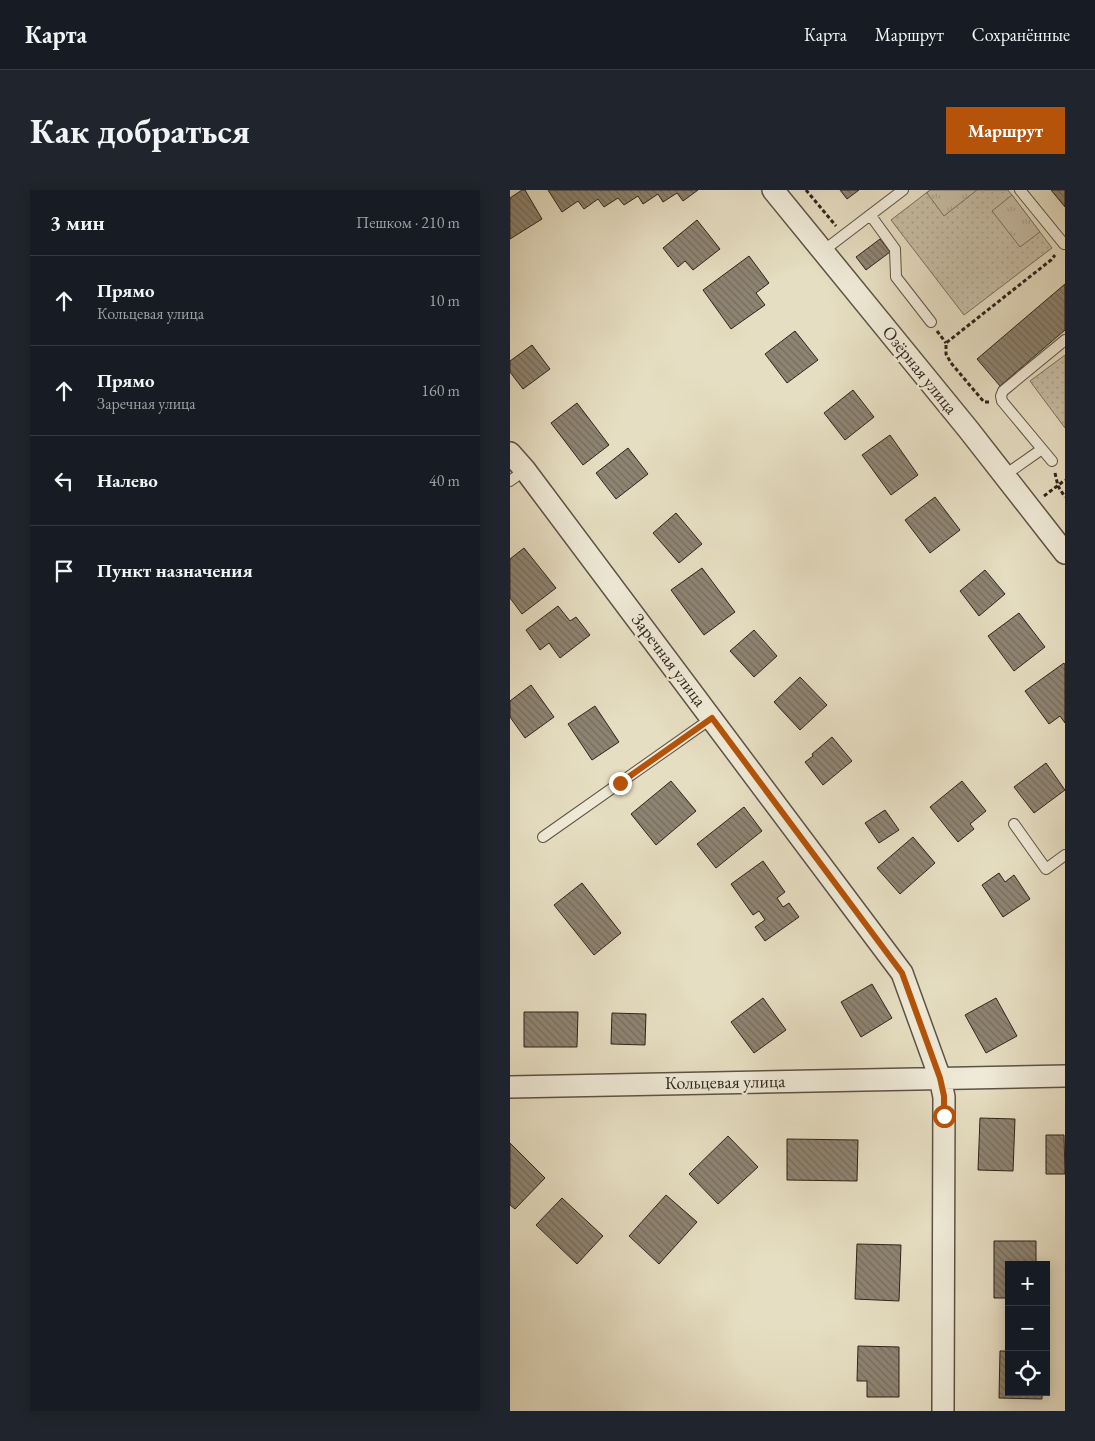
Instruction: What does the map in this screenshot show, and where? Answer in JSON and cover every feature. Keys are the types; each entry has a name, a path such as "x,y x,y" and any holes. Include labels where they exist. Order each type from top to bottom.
{"street":[{"name":"Озёрная улица","path":"773,190 1005,475 1065,553"},
{"name":"Заречная улица","path":"510,453 518,475 712,718 902,973 940,1078"},
{"name":"Кольцевая улица","path":"510,1087 1065,1076"},
{"path":"940,1078 944,1096 943,1411"}],"lane":[{"path":"823,252 903,190"},
{"path":"1020,190 1064,244"},
{"path":"871,216 895,250 896,277 931,322"},
{"path":"1052,461 1000,396 1003,391 1065,340"},
{"path":"1005,475 1042,448"},
{"path":"543,837 712,718"},
{"path":"1014,824 1046,869 1065,855"}],"path":[{"path":"806,190 844,236"},
{"path":"1004,403 984,402 951,364 946,354 946,343 1051,260 1064,244"},
{"path":"1052,461 1058,486 1065,497"},
{"path":"1030,507 1065,480"}],"green space":[{"path":"930,190 1008,190 1052,248 964,315 891,220"},
{"path":"930,190 977,190 944,216 927,193"},
{"path":"1012,195 1040,232 1020,247 992,211"},
{"path":"1065,355 1065,428 1030,381"}],"building":[{"path":"525,190 542,219 510,239 510,198"},
{"path":"548,190 698,190 683,201 677,193 663,202 658,194 643,204 638,196 624,205 618,198 604,207 598,199 584,209 578,201 562,212"},
{"path":"840,190 859,190 847,199"},
{"path":"1051,190 1065,190 1065,207"},
{"path":"697,220 720,249 693,270 685,261 678,267 663,248"},
{"path":"880,239 890,252 866,270 856,257"},
{"path":"749,256 769,283 756,293 765,305 731,329 703,290"},
{"path":"1065,284 1065,330 1000,386 977,359"},
{"path":"795,331 818,360 787,383 765,354"},
{"path":"532,345 550,369 523,389 510,372 510,361"},
{"path":"853,390 874,417 845,440 824,413"},
{"path":"577,403 609,445 583,465 551,423"},
{"path":"890,435 918,475 891,495 862,455"},
{"path":"628,448 648,474 616,499 596,473"},
{"path":"935,497 960,530 930,553 905,520"},
{"path":"676,513 702,544 679,563 653,533"},
{"path":"524,548 556,588 522,614 510,598 510,559"},
{"path":"702,568 735,612 704,635 671,590"},
{"path":"985,570 1005,594 979,616 960,591"},
{"path":"558,606 570,621 576,617 590,635 560,658 549,643 540,650 526,630"},
{"path":"1019,613 1045,647 1014,671 988,636"},
{"path":"754,630 777,656 754,677 730,651"},
{"path":"1064,663 1065,723 1060,716 1049,724 1025,691"},
{"path":"800,677 827,705 800,730 774,702"},
{"path":"531,685 554,717 525,738 510,717 510,701"},
{"path":"595,706 619,742 592,760 568,724"},
{"path":"832,737 852,761 823,785 805,762"},
{"path":"1046,763 1065,790 1034,813 1014,787"},
{"path":"671,781 696,811 656,845 631,814"},
{"path":"962,781 986,811 970,824 974,829 958,842 930,807"},
{"path":"744,807 762,831 716,868 697,844"},
{"path":"885,810 899,830 879,843 865,823"},
{"path":"913,837 935,863 900,894 877,868"},
{"path":"763,861 785,892 777,898 783,907 789,903 799,917 765,941 755,927 765,920 759,911 753,915 731,884"},
{"path":"999,873 1005,882 1014,875 1030,899 1003,917 982,885"},
{"path":"582,883 621,933 594,955 554,905"},
{"path":"872,984 892,1018 861,1037 841,1002"},
{"path":"763,998 786,1030 754,1053 731,1022"},
{"path":"996,998 1017,1036 986,1053 965,1015"},
{"path":"524,1012 578,1012 577,1047 524,1047"},
{"path":"612,1013 646,1014 645,1045 611,1044"},
{"path":"980,1118 1015,1119 1013,1171 978,1170"},
{"path":"1046,1135 1064,1135 1065,1174 1046,1174"},
{"path":"728,1136 758,1167 718,1204 689,1174"},
{"path":"787,1139 858,1140 857,1181 787,1180"},
{"path":"510,1143 545,1178 515,1209 510,1205"},
{"path":"666,1195 697,1222 659,1264 629,1236"},
{"path":"562,1198 603,1236 577,1264 536,1225"},
{"path":"994,1241 1036,1241 1036,1261 1005,1261 1005,1298 994,1298"},
{"path":"857,1244 901,1245 899,1301 855,1299"},
{"path":"858,1346 899,1347 899,1397 867,1397 867,1381 857,1381"},
{"path":"1000,1351 1005,1351 1005,1396 1042,1396 1042,1399 999,1398"}],"route":[{"path":"620,783 712,718 902,973 940,1078 944,1096 944,1116"}]}
